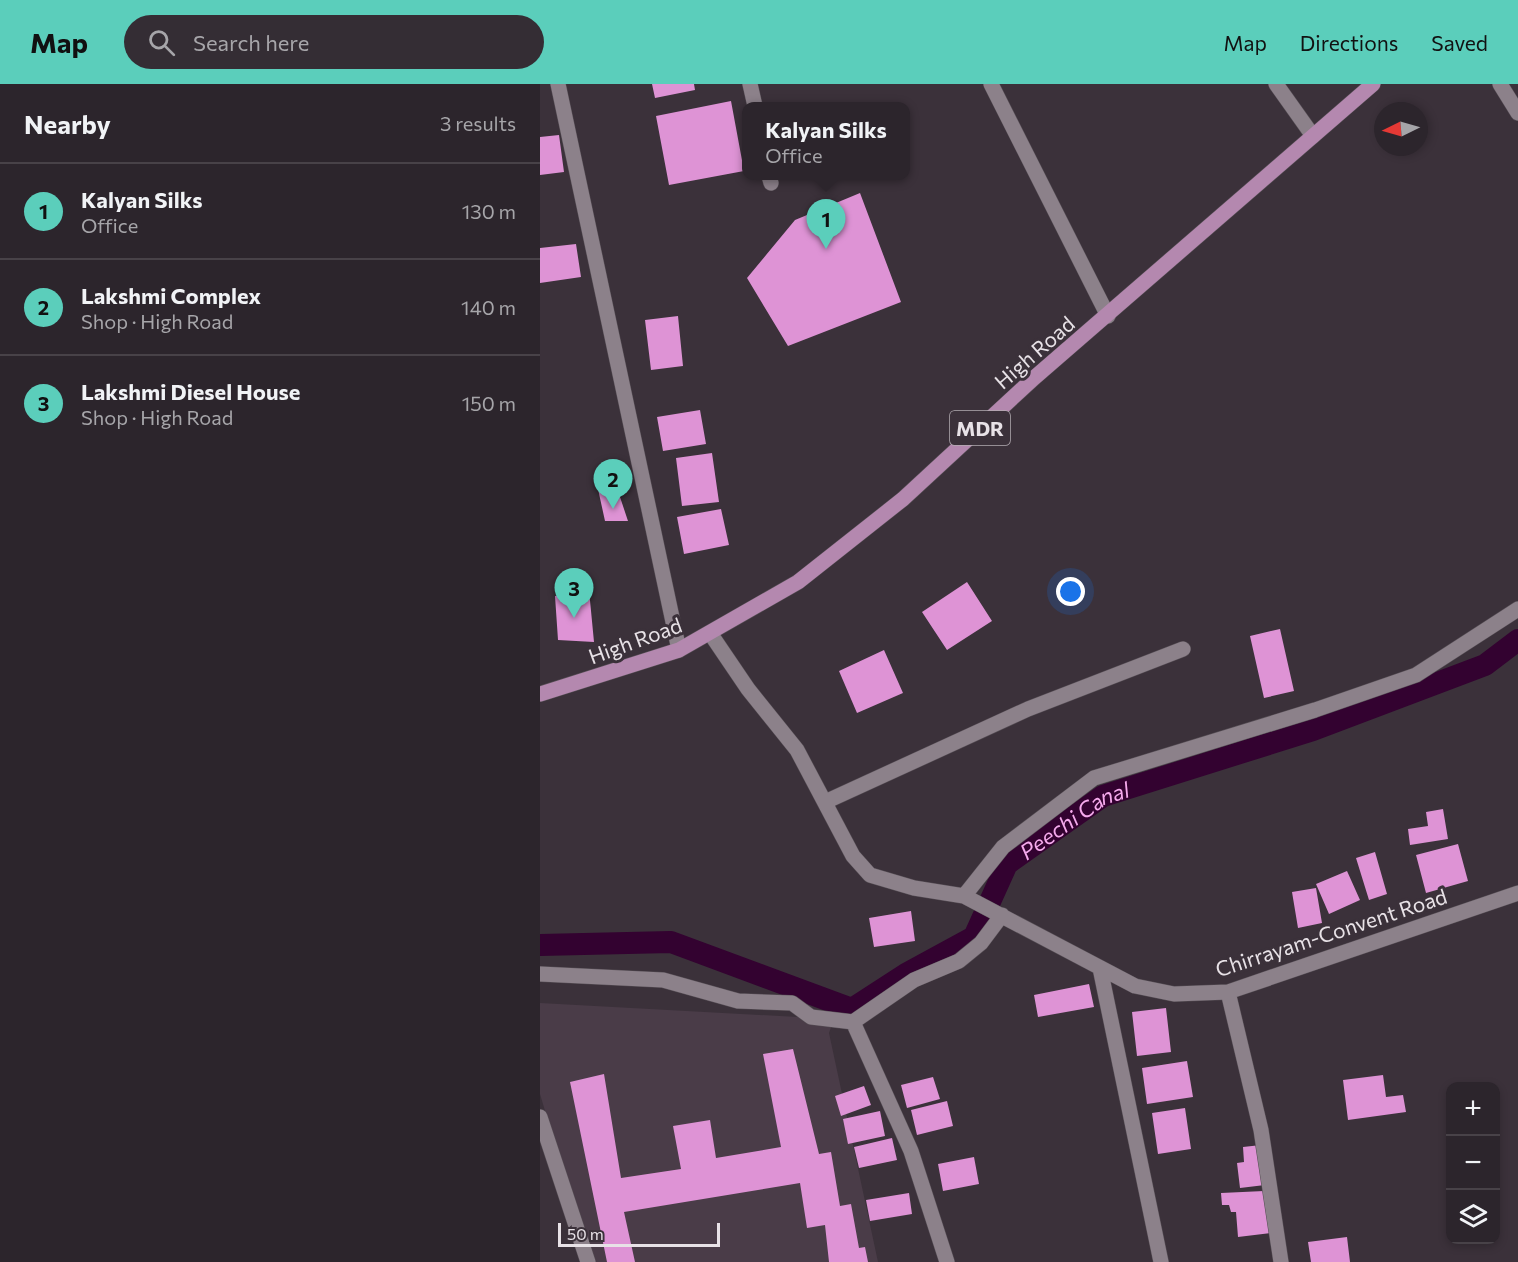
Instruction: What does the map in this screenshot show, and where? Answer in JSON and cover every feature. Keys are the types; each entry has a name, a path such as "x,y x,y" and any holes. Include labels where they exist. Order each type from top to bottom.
{"main road":[{"name":"High Road","path":"540,694 679,650 798,582 903,499 1034,378 1372,84"}],"street":[{"path":"558,84 679,650"},
{"path":"750,84 754,102"},
{"path":"991,84 1108,316"},
{"path":"1276,84 1313,136"},
{"path":"1500,84 1518,113"},
{"path":"710,633 748,689 797,750 853,856 870,875 914,888 970,898 1003,847 1094,778 1315,710 1416,675 1518,609"},
{"path":"825,802 1028,709 1183,650"},
{"name":"Chirrayam-Convent Road","path":"970,898 1135,986 1174,994 1228,992 1518,893"},
{"path":"540,974 663,980 738,1001 792,1003 811,1017 853,1022 914,980 959,961 981,943 998,913"},
{"path":"1101,968 1161,1262"},
{"path":"1228,992 1261,1130 1281,1262"},
{"path":"853,1022 910,1150 947,1262"},
{"path":"540,1117 588,1262"}],"shaded area":[{"path":"540,1003 834,1019 829,1033 878,1262 590,1262 540,1094"}],"building":[{"path":"652,84 694,84 695,90 655,98"},
{"path":"731,101 742,171 669,185 656,116"},
{"path":"559,135 564,172 540,175 540,137"},
{"path":"860,193 901,302 788,346 747,278 795,220"},
{"path":"576,244 581,277 540,283 540,248"},
{"path":"678,316 683,366 651,370 645,320"},
{"path":"700,410 706,444 663,451 657,417"},
{"path":"712,453 719,502 682,506 676,458"},
{"path":"605,483 620,497 628,521 605,521 598,489"},
{"path":"721,509 729,545 684,554 677,517"},
{"path":"967,582 992,621 947,650 922,612"},
{"path":"589,590 594,642 558,640 555,596"},
{"path":"1280,629 1294,691 1264,698 1250,636"},
{"path":"884,650 903,693 857,713 839,671"},
{"path":"1443,809 1448,839 1410,845 1408,829 1428,826 1426,812"},
{"path":"1458,844 1468,881 1426,893 1416,855"},
{"path":"1375,852 1387,894 1369,900 1356,858"},
{"path":"1347,871 1360,900 1329,914 1316,884"},
{"path":"1316,888 1322,923 1298,928 1292,892"},
{"path":"911,911 915,941 874,947 869,918"},
{"path":"1089,984 1094,1007 1038,1017 1034,995"},
{"path":"1166,1008 1171,1052 1137,1056 1132,1012"},
{"path":"793,1049 819,1154 831,1152 840,1206 851,1204 859,1248 865,1247 868,1262 829,1262 825,1225 807,1228 800,1183 624,1212 635,1262 607,1262 570,1082 604,1074 621,1178 681,1169 673,1126 710,1120 716,1158 781,1147 763,1054"},
{"path":"1187,1061 1193,1097 1147,1104 1142,1068"},
{"path":"1383,1075 1386,1097 1403,1095 1406,1112 1348,1120 1343,1080"},
{"path":"933,1077 940,1099 907,1108 901,1085"},
{"path":"864,1086 871,1105 841,1116 835,1096"},
{"path":"947,1101 953,1126 917,1135 911,1110"},
{"path":"1185,1108 1191,1149 1158,1154 1152,1113"},
{"path":"880,1111 885,1136 848,1144 843,1119"},
{"path":"892,1138 897,1160 859,1168 854,1147"},
{"path":"1261,1145 1265,1185 1240,1188 1237,1163 1244,1162 1243,1147"},
{"path":"974,1157 979,1184 943,1191 938,1164"},
{"path":"1264,1191 1271,1233 1238,1237 1236,1212 1231,1212 1229,1205 1222,1205 1221,1193"},
{"path":"909,1193 912,1214 870,1221 866,1200"},
{"path":"1347,1237 1350,1262 1311,1262 1308,1242"}],"waterway":[{"name":"Peechi Canal","path":"540,945 671,942 852,1009 906,974 974,937 1007,864 1103,796 1313,730 1485,665 1518,640"}],"place":[{"name":"Kalyan Silks","path":"826,249"},
{"name":"Lakshmi Complex","path":"613,509"},
{"name":"Lakshmi Diesel House","path":"574,618"}]}
